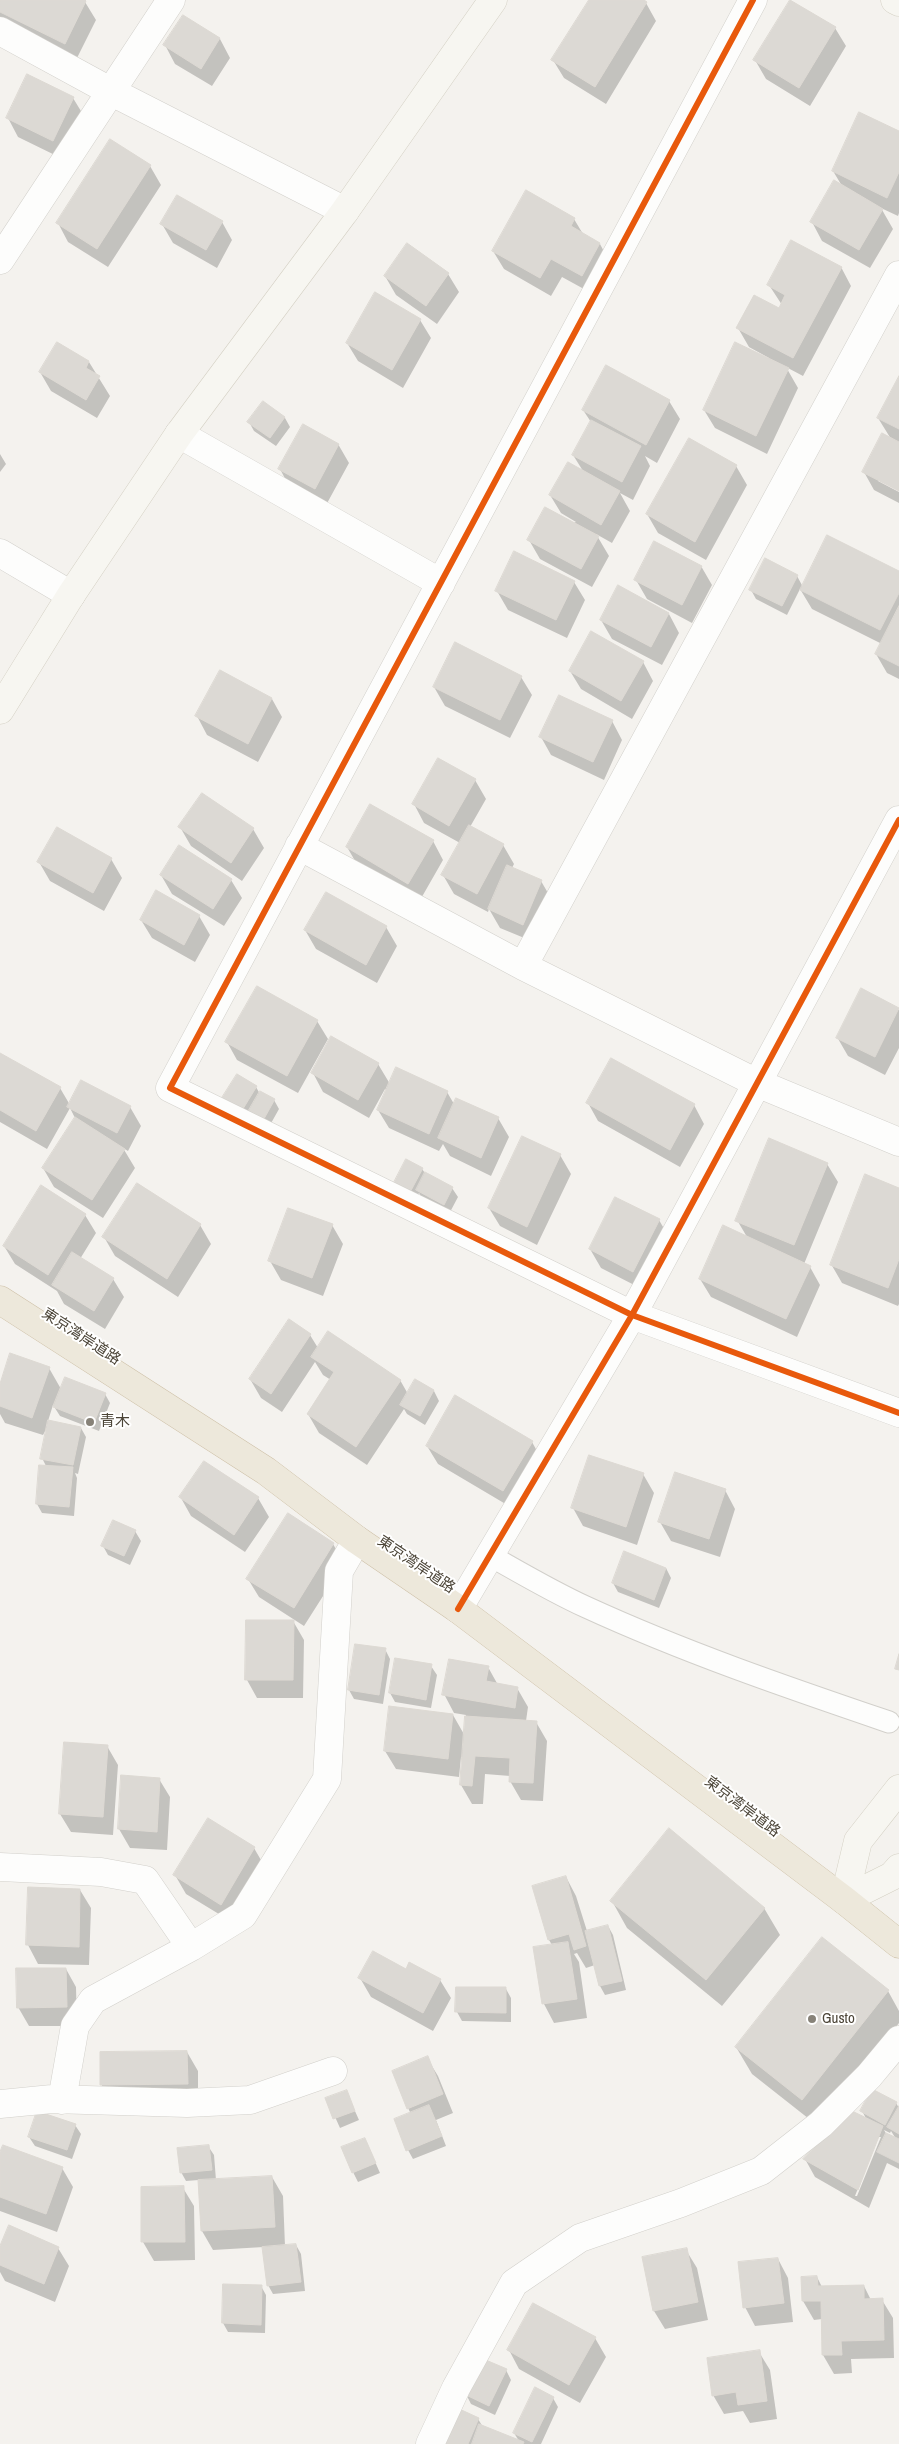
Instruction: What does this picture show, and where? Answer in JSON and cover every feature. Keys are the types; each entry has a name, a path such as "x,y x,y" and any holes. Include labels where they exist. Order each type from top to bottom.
{"highway":[{"name":"東京湾岸道路","path":"0,1300 266,1471 357,1540 458,1609 844,1900 899,1944"}],"street":[{"path":"0,260 171,0"},
{"path":"0,710 71,595 179,434 345,212 493,0"},
{"path":"753,0 170,1088 632,1315 899,1413"},
{"path":"895,0 899,2"},
{"path":"0,31 110,91 345,212"},
{"path":"523,966 899,275"},
{"path":"179,434 440,583"},
{"path":"0,553 71,595"},
{"path":"458,1609 632,1315 899,820"},
{"path":"299,846 523,966 756,1083 899,1142"},
{"path":"62,2100 74,2026 93,2000 191,1947 243,1915 327,1779 339,1571 357,1540"},
{"path":"844,1900 858,1842 899,1789"},
{"path":"0,1868 101,1872 145,1880 191,1947"},
{"path":"844,1900 892,1876 899,1868"},
{"path":"430,2444 456,2388 514,2284 580,2238 681,2203 761,2171 821,2124 869,2076 899,2040"},
{"path":"0,2104 62,2100 187,2103 250,2100 333,2071"}],"lane":[{"path":"489,1555 585,1607 675,1646 760,1678 889,1722"}],"building":[{"path":"0,0 86,1 65,44 0,12"},
{"path":"589,0 644,0 647,2 595,87 551,60"},
{"path":"790,0 836,27 799,88 753,60"},
{"path":"183,15 220,38 201,69 163,45"},
{"path":"27,74 74,97 53,141 6,118"},
{"path":"859,112 899,131 899,172 887,198 832,171"},
{"path":"110,139 151,165 97,249 56,223"},
{"path":"834,180 883,209 859,250 810,222"},
{"path":"526,190 575,218 571,226 600,243 582,276 551,259 540,278 492,251"},
{"path":"177,195 223,221 206,250 160,224"},
{"path":"791,240 842,267 793,358 736,328 754,295 779,308 785,295 767,285"},
{"path":"407,243 449,273 426,306 384,276"},
{"path":"375,292 421,319 392,370 346,343"},
{"path":"57,342 89,361 86,368 100,376 86,400 39,372"},
{"path":"735,342 789,368 756,436 703,410"},
{"path":"606,365 670,400 646,445 582,410"},
{"path":"899,376 899,429 877,418"},
{"path":"263,401 285,417 270,438 247,422"},
{"path":"591,420 641,446 622,482 572,455"},
{"path":"303,424 339,444 315,489 278,469"},
{"path":"882,433 899,442 899,491 862,472"},
{"path":"689,438 737,465 695,542 646,514"},
{"path":"568,462 620,491 601,525 549,495"},
{"path":"545,507 599,536 581,569 527,540"},
{"path":"827,535 899,571 899,593 880,630 800,590"},
{"path":"654,541 702,566 682,605 634,580"},
{"path":"514,551 575,581 556,620 495,591"},
{"path":"765,558 798,575 782,606 749,590"},
{"path":"618,585 669,613 651,647 600,620"},
{"path":"899,606 899,666 875,654"},
{"path":"591,631 644,661 621,701 569,671"},
{"path":"455,642 522,676 500,720 433,687"},
{"path":"220,670 272,698 248,744 195,716"},
{"path":"559,695 613,720 593,762 539,737"},
{"path":"438,758 476,779 449,826 412,804"},
{"path":"202,793 254,828 231,863 178,827"},
{"path":"370,804 434,840 408,884 346,847"},
{"path":"469,825 504,844 477,894 441,875"},
{"path":"57,827 112,858 93,893 37,862"},
{"path":"179,845 232,879 213,909 160,875"},
{"path":"507,865 542,880 523,925 488,909"},
{"path":"156,890 200,915 184,945 140,920"},
{"path":"326,892 387,926 366,965 304,930"},
{"path":"257,986 318,1020 287,1076 225,1042"},
{"path":"861,988 899,1008 875,1057 836,1038"},
{"path":"331,1036 379,1063 358,1100 311,1073"},
{"path":"0,1053 61,1087 36,1131 0,1110"},
{"path":"611,1058 695,1104 670,1150 586,1103"},
{"path":"396,1067 448,1091 429,1134 377,1110"},
{"path":"237,1074 257,1086 238,1117 218,1104"},
{"path":"81,1080 131,1106 117,1133 67,1107"},
{"path":"260,1091 275,1099 260,1126 245,1117"},
{"path":"456,1098 499,1117 481,1158 438,1138"},
{"path":"75,1117 125,1149 92,1200 42,1168"},
{"path":"522,1136 561,1154 527,1227 488,1208"},
{"path":"769,1138 828,1163 794,1245 735,1221"},
{"path":"406,1159 423,1168 407,1198 390,1190"},
{"path":"425,1172 453,1187 444,1205 416,1190"},
{"path":"865,1174 899,1188 899,1259 888,1288 830,1265"},
{"path":"137,1183 201,1224 167,1279 102,1237"},
{"path":"41,1185 86,1214 48,1275 3,1246"},
{"path":"615,1197 660,1219 633,1272 589,1249"},
{"path":"288,1208 333,1224 312,1278 268,1261"},
{"path":"723,1225 811,1266 786,1319 699,1279"},
{"path":"72,1252 114,1278 94,1311 52,1285"},
{"path":"289,1319 311,1334 271,1394 249,1379"},
{"path":"328,1331 401,1380 356,1447 307,1414 334,1372 311,1357"},
{"path":"10,1353 50,1367 32,1418 0,1406 0,1384"},
{"path":"65,1377 106,1393 94,1423 53,1407"},
{"path":"415,1379 434,1390 420,1416 400,1405"},
{"path":"455,1395 533,1441 503,1491 426,1446"},
{"path":"48,1420 81,1427 73,1465 40,1459"},
{"path":"589,1455 644,1473 626,1527 571,1508"},
{"path":"204,1461 259,1497 234,1535 179,1497"},
{"path":"39,1465 73,1467 69,1507 36,1504"},
{"path":"675,1472 726,1489 709,1539 658,1522"},
{"path":"288,1513 334,1543 294,1608 246,1579"},
{"path":"113,1520 136,1530 124,1556 101,1546"},
{"path":"624,1551 666,1568 654,1600 612,1583"},
{"path":"246,1620 294,1620 293,1680 245,1680"},
{"path":"355,1644 386,1648 379,1695 348,1690"},
{"path":"899,1654 899,1670 895,1669"},
{"path":"395,1658 432,1664 426,1700 389,1693"},
{"path":"449,1659 489,1666 486,1681 518,1687 515,1708 442,1695"},
{"path":"389,1706 453,1714 448,1759 384,1751"},
{"path":"465,1716 537,1721 533,1783 509,1782 510,1758 475,1756 472,1786 460,1785"},
{"path":"64,1742 108,1745 103,1817 59,1814"},
{"path":"121,1775 160,1778 157,1832 118,1829"},
{"path":"208,1818 255,1847 221,1905 173,1875"},
{"path":"669,1828 765,1908 706,1980 610,1901"},
{"path":"566,1876 586,1946 574,1950 569,1934 548,1940 532,1886"},
{"path":"28,1887 80,1889 79,1947 26,1945"},
{"path":"608,1925 622,1981 599,1986 585,1931"},
{"name":"Gusto","path":"822,1937 889,1990 802,2100 735,2047"},
{"path":"568,1942 577,1999 542,2004 533,1947"},
{"path":"373,1951 406,1969 409,1962 441,1979 423,2013 358,1978"},
{"path":"16,1968 66,1968 67,2007 17,2008"},
{"path":"456,1987 506,1987 506,2013 455,2012"},
{"path":"187,2051 188,2084 100,2085 100,2052"},
{"path":"428,2056 443,2094 407,2109 392,2071"},
{"path":"872,2089 897,2102 885,2125 860,2111"},
{"path":"347,2090 355,2111 333,2119 325,2098"},
{"path":"429,2105 442,2136 406,2151 394,2119"},
{"path":"899,2106 899,2134 887,2127"},
{"path":"850,2110 883,2126 858,2190 803,2159"},
{"path":"37,2111 76,2124 67,2150 28,2137"},
{"path":"886,2133 899,2139 899,2163 877,2152"},
{"path":"365,2138 376,2163 352,2173 341,2147"},
{"path":"3,2145 63,2167 46,2214 0,2197 0,2152"},
{"path":"209,2145 212,2170 180,2173 177,2148"},
{"path":"272,2176 275,2227 201,2231 198,2180"},
{"path":"184,2186 185,2242 141,2242 141,2187"},
{"path":"9,2225 59,2247 44,2284 0,2265 0,2246"},
{"path":"296,2244 301,2282 267,2286 262,2247"},
{"path":"687,2248 698,2302 653,2311 642,2257"},
{"path":"778,2258 784,2303 743,2308 738,2262"},
{"path":"817,2276 818,2286 864,2285 864,2299 883,2298 884,2340 841,2341 842,2355 822,2355 821,2301 802,2301 801,2277"},
{"path":"223,2284 262,2285 261,2325 222,2323"},
{"path":"533,2303 596,2337 569,2385 507,2350"},
{"path":"760,2350 767,2401 738,2405 736,2392 712,2396 707,2358"},
{"path":"481,2358 507,2369 489,2406 464,2394"},
{"path":"535,2387 554,2397 532,2442 513,2433"},
{"path":"455,2407 479,2418 468,2444 439,2444"},
{"path":"479,2424 524,2442 523,2444 472,2444"}],"cycle path":[{"path":"753,0 170,1088 632,1315 899,1413"},
{"path":"458,1609 632,1315 899,820"}],"place":[{"name":"青木","path":"90,1422"},
{"name":"Gusto","path":"812,2019"}]}
